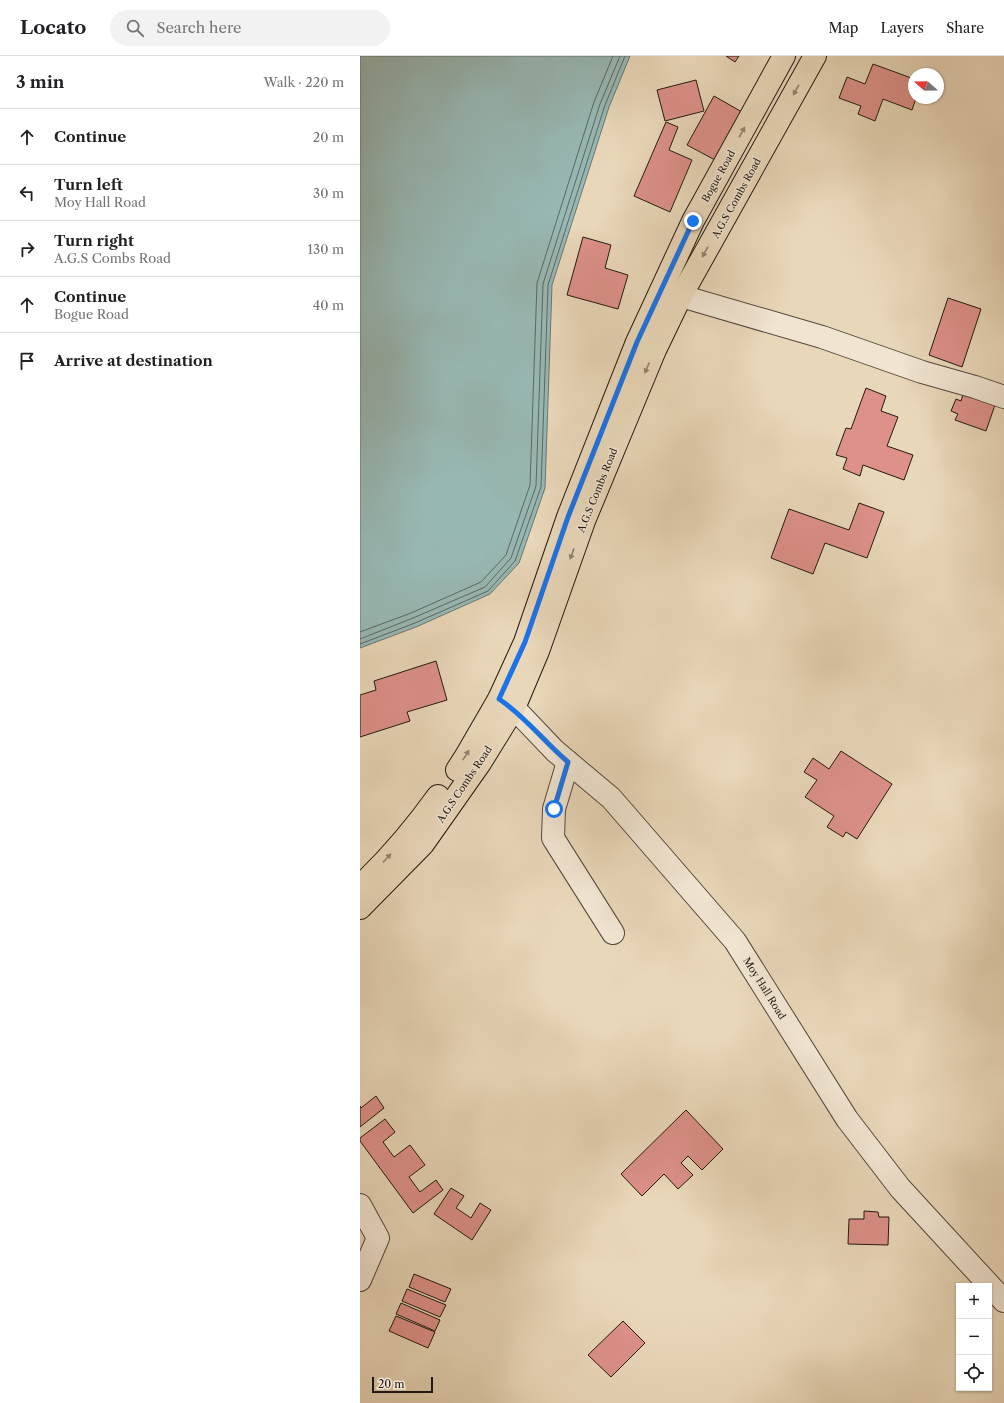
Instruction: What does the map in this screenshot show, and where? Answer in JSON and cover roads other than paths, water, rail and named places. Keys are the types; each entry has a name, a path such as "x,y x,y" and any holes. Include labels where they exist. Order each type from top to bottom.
{"main road":[{"name":"Bogue Road","path":"637,342 693,221 784,56"},
{"name":"A.G.S Combs Road","path":"360,886 372,875 422,818 506,703 538,651 584,521 655,350 681,296 815,56"},
{"name":"A.G.S Combs Road","path":"360,908 423,844 480,763 506,703 525,642 568,517 637,342"}],"street":[{"path":"681,296 822,337 922,372 1004,397"},
{"name":"Moy Hall Road","path":"506,703 555,751 611,798 735,941 847,1119 900,1188 1004,1301"},
{"path":"568,762 554,809 553,838 613,933"},
{"path":"360,1205 378,1238 360,1280"}],"water":[{"path":"360,56 630,56 609,107 552,285 545,488 519,563 490,594 416,627 360,648"}]}
